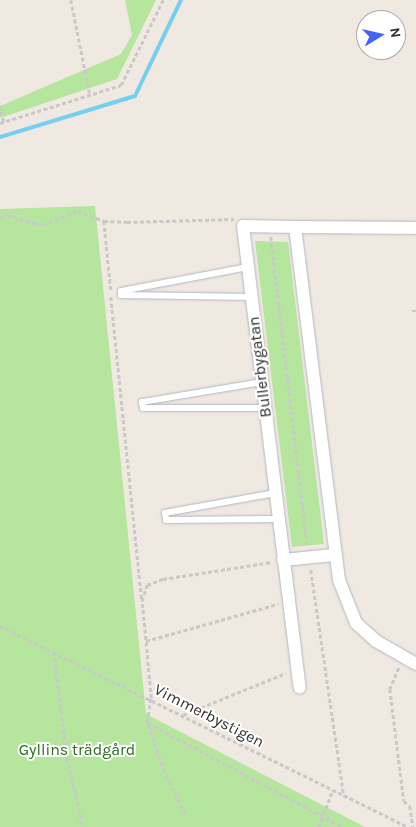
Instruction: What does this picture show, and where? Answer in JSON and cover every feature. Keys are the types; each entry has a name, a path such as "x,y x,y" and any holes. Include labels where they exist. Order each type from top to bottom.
{"street":[{"name":"Bullerbygatan","path":"300,688 243,226 416,228"},
{"path":"295,227 334,555 344,596 356,622 376,641 416,664"},
{"path":"283,560 334,555"}],"lane":[{"path":"248,267 121,291 121,295 252,297"},
{"path":"262,382 142,402 143,408 265,408"},
{"path":"275,493 165,514 166,520 278,519"}],"path":[{"path":"71,0 90,95"},
{"path":"0,105 2,122 122,85 163,0"},
{"path":"0,218 7,215 43,225 78,211 104,221 239,219"},
{"path":"104,221 151,698 147,722 164,772 185,814"},
{"path":"270,226 309,558 344,797"},
{"path":"142,601 147,585 163,579 283,560"},
{"path":"146,641 289,601"},
{"name":"Vimmerbystigen","path":"0,626 151,698 332,791 408,827"},
{"path":"54,652 67,758 83,827"},
{"path":"404,658 390,690 404,801 410,806 413,827"},
{"path":"183,715 297,668"},
{"path":"147,722 343,827"},
{"path":"319,827 332,791"}],"green space":[{"path":"125,0 156,0 117,79 0,118 0,106 121,54 132,35"},
{"name":"Gyllins trädgård","path":"95,206 146,714 365,827 0,827 0,209"},
{"path":"255,241 288,242 324,544 292,547"}],"waterway":[{"path":"0,137 135,96 181,0"}]}
